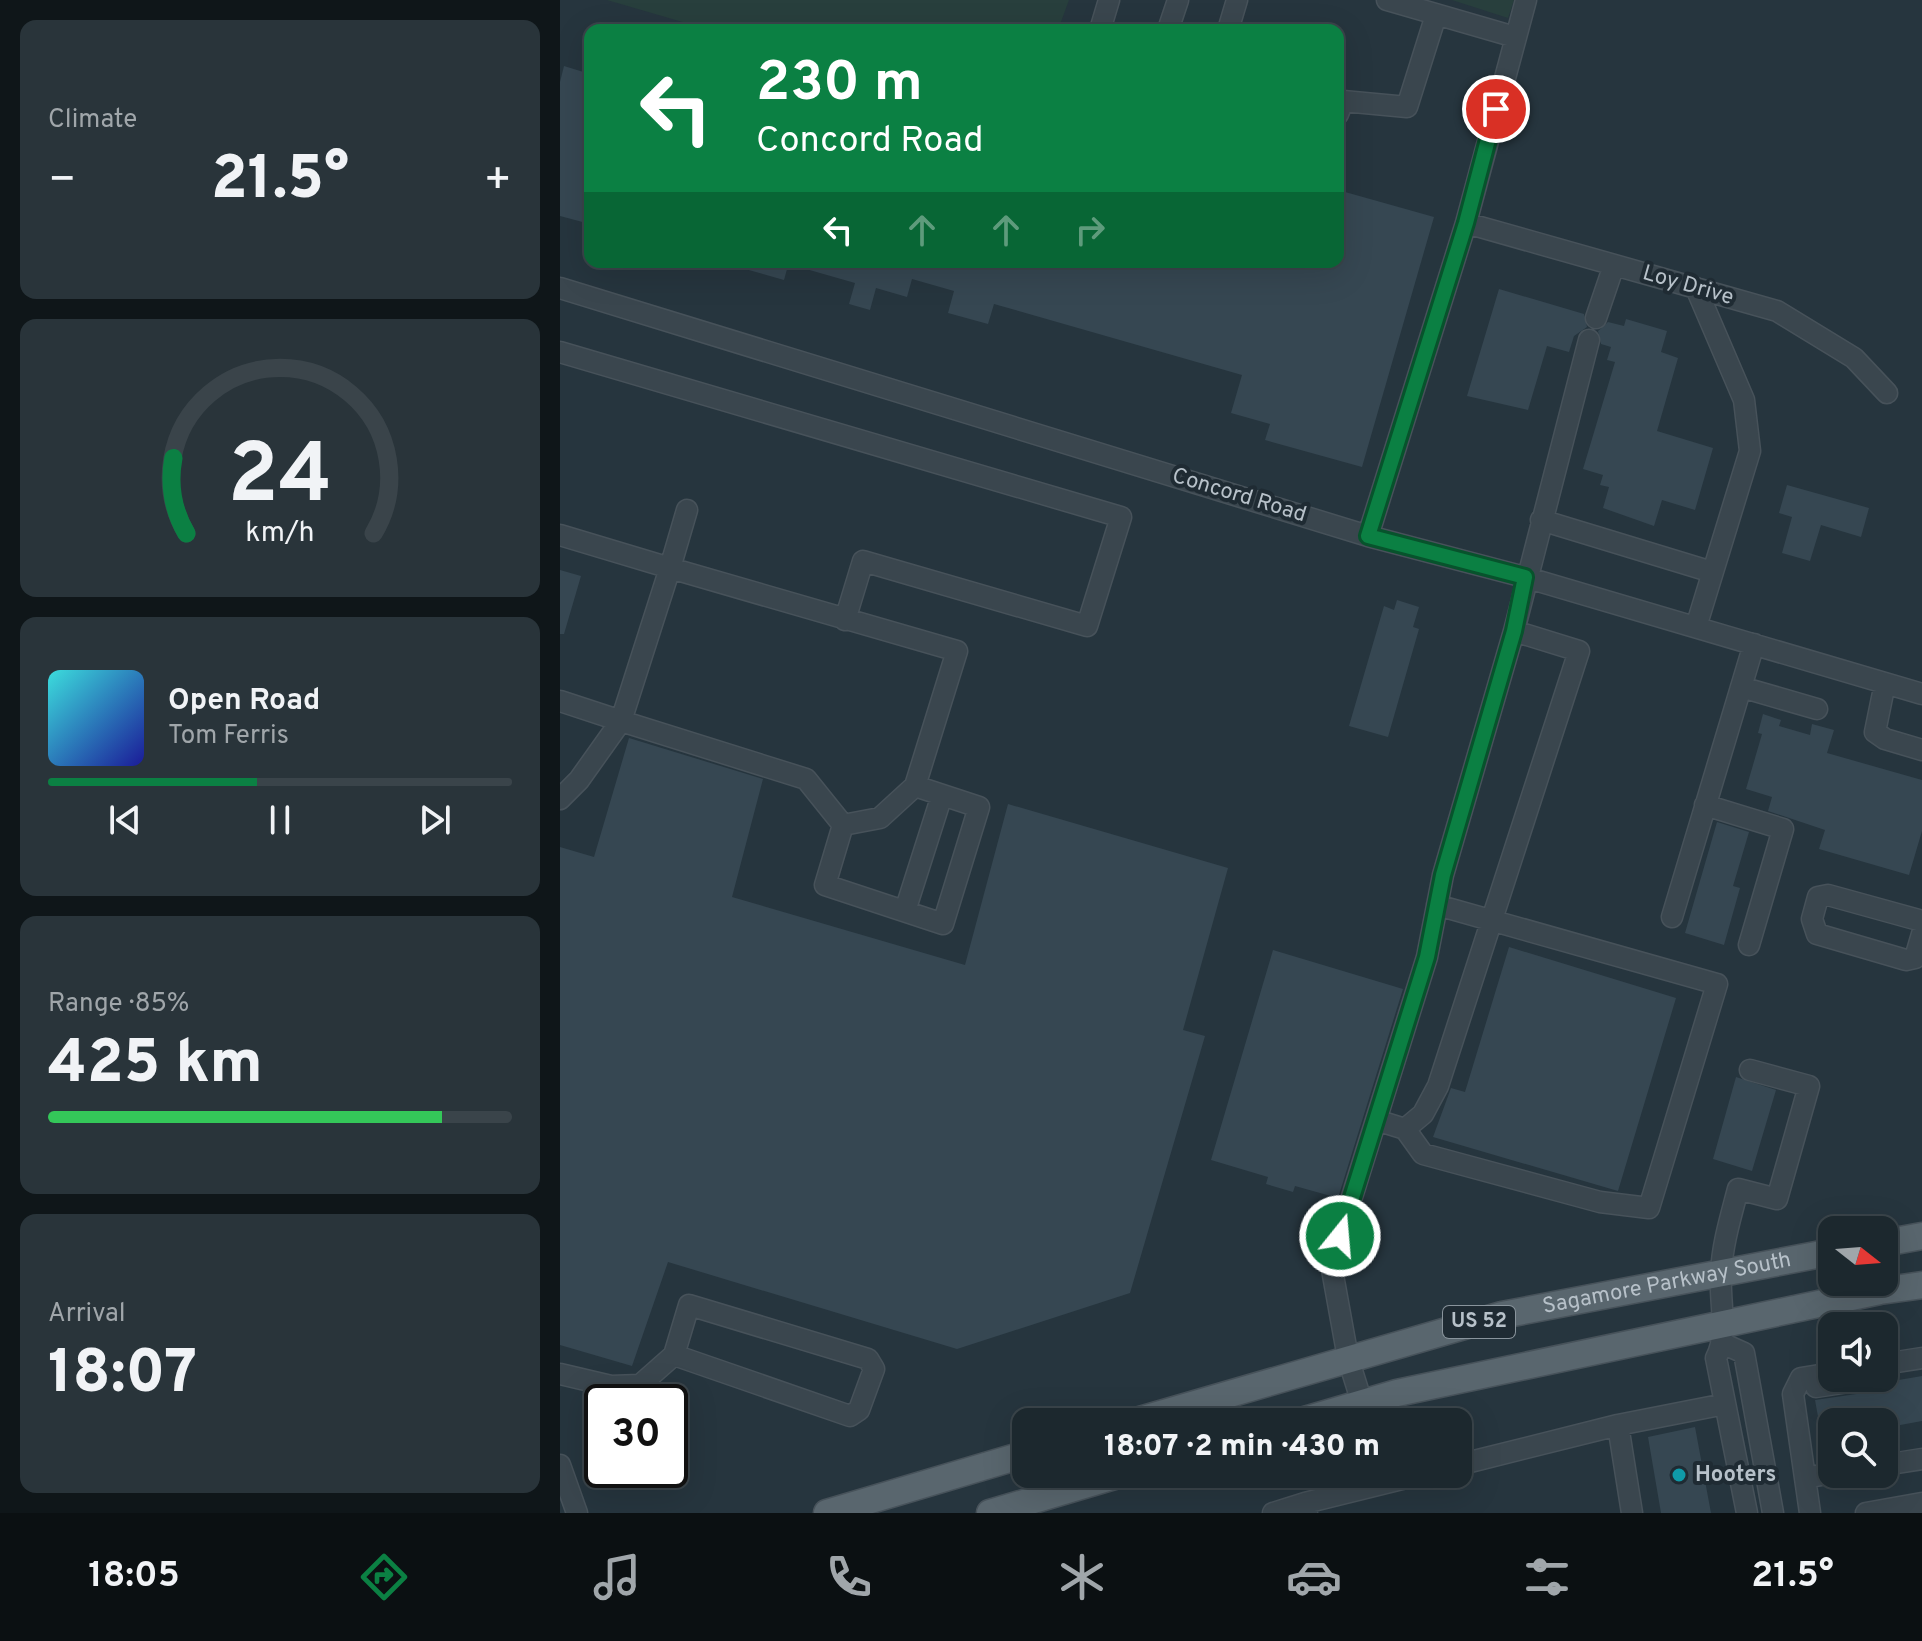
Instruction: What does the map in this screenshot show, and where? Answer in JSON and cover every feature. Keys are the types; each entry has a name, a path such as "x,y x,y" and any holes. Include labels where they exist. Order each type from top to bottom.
{"main road":[{"path":"1898,1240 1922,1236"},
{"name":"Sagamore Parkway South","path":"1180,1408 1502,1315 1818,1255"},
{"name":"US 52","path":"1345,1408 1723,1334 1880,1291 1922,1285"},
{"path":"827,1513 1012,1458"},
{"path":"1004,1511 1077,1488"}],"street":[{"path":"1102,24 1109,0"},
{"path":"1170,24 1178,0"},
{"path":"1230,24 1237,0"},
{"path":"1387,0 1515,37"},
{"path":"1368,536 1466,223 1526,0"},
{"path":"1344,105 1407,107 1436,15"},
{"name":"Loy Drive","path":"1466,223 1777,311 1854,358 1887,393"},
{"path":"1596,318 1614,265"},
{"name":"Concord Road","path":"560,288 1368,536 1525,577 1922,694"},
{"path":"1696,288 1744,400 1750,451 1696,627"},
{"path":"1362,1403 1348,1358 1331,1264 1427,957 1437,905 1514,631 1525,577 1589,340"},
{"path":"560,352 1121,517 1087,626 863,561 845,620"},
{"path":"560,799 579,780 621,721 687,510"},
{"path":"1541,520 1712,572"},
{"path":"560,535 957,651 915,786 880,818 843,825"},
{"path":"1405,1129 1423,1114 1438,1086 1579,651 1514,631"},
{"path":"1672,917 1754,644"},
{"path":"1885,683 1875,732 1885,739 1922,750"},
{"path":"1741,687 1817,709"},
{"path":"560,701 806,779 843,825"},
{"path":"843,825 825,885 943,924 979,807 915,786"},
{"path":"905,911 942,795"},
{"path":"1705,805 1783,829 1749,945"},
{"path":"1922,921 1828,895 1818,897 1812,919 1817,934 1906,960 1915,958 1922,934"},
{"path":"1376,1120 1405,1129 1423,1154 1600,1202 1649,1208 1717,984 1437,905"},
{"path":"1747,1513 1716,1358 1723,1334 1721,1272 1738,1189 1777,1199 1809,1086 1750,1070"},
{"path":"560,1374 611,1386 640,1385 661,1363 674,1355 689,1305 868,1359 874,1369 859,1410 850,1416 674,1355"},
{"path":"1723,1334 1744,1353 1773,1513"},
{"path":"1898,1362 1922,1358"},
{"path":"1898,1375 1922,1371"},
{"path":"1810,1513 1795,1406 1795,1384 1801,1378 1818,1375"},
{"path":"1795,1406 1809,1389 1818,1388"},
{"path":"1472,1462 1618,1425 1725,1404"},
{"path":"1618,1425 1632,1513"},
{"path":"1898,1463 1922,1459"},
{"path":"560,1465 577,1513"},
{"path":"1805,1478 1818,1476"},
{"path":"1273,1513 1306,1508 1374,1488"},
{"path":"1866,1513 1922,1503"}],"green space":[{"path":"607,0 1069,0 1060,24 689,24"},
{"path":"1452,0 1514,0 1508,18"}],"building":[{"path":"564,66 584,72 584,222 560,216 560,82"},
{"path":"1344,192 1434,217 1362,467 1265,440 1270,424 1231,413 1242,375 994,304 988,324 948,313 954,291 912,279 907,297 876,288 870,310 849,304 855,283 802,268 1344,268"},
{"path":"742,268 787,268 784,280"},
{"path":"1499,289 1584,314 1587,327 1574,336 1569,352 1547,346 1528,410 1467,396"},
{"path":"1626,319 1667,331 1661,352 1678,358 1657,431 1713,448 1695,510 1662,500 1654,526 1603,508 1609,487 1600,485 1603,475 1583,469 1615,362 1607,360 1611,347 1601,344 1598,331 1608,322 1624,326"},
{"path":"1787,485 1869,508 1861,537 1821,525 1810,561 1782,553 1792,517 1779,513"},
{"path":"560,570 581,576 564,634 560,634"},
{"path":"1397,600 1419,607 1413,627 1419,629 1388,737 1349,726 1384,606 1394,610"},
{"path":"1763,714 1781,720 1779,726 1810,735 1812,724 1834,730 1827,753 1922,780 1922,831 1909,875 1819,849 1825,830 1768,811 1772,797 1746,789 1762,734 1758,733"},
{"path":"629,738 763,779 732,897 965,965 1008,804 1228,868 1183,1030 1205,1036 1130,1293 957,1349 668,1262 632,1366 560,1345 560,847 594,857"},
{"path":"1717,822 1749,832 1733,886 1740,888 1724,945 1685,933"},
{"path":"1509,947 1676,998 1618,1191 1433,1137 1451,1088 1465,1092"},
{"path":"1273,950 1403,989 1338,1198 1295,1186 1293,1192 1266,1184 1268,1177 1211,1160"},
{"path":"1736,1077 1776,1090 1752,1171 1713,1159"},
{"path":"1922,1376 1922,1421 1898,1425 1898,1408 1818,1408 1818,1416 1815,1400 1870,1392 1898,1392 1898,1380"},
{"name":"Hooters","path":"1695,1427 1711,1513 1661,1513 1648,1437"}],"place":[{"name":"Hooters","path":"1679,1475"}],"route":[{"path":"1340,1236 1427,957 1443,875 1514,631 1525,577 1368,536 1466,223 1496,109"}]}
